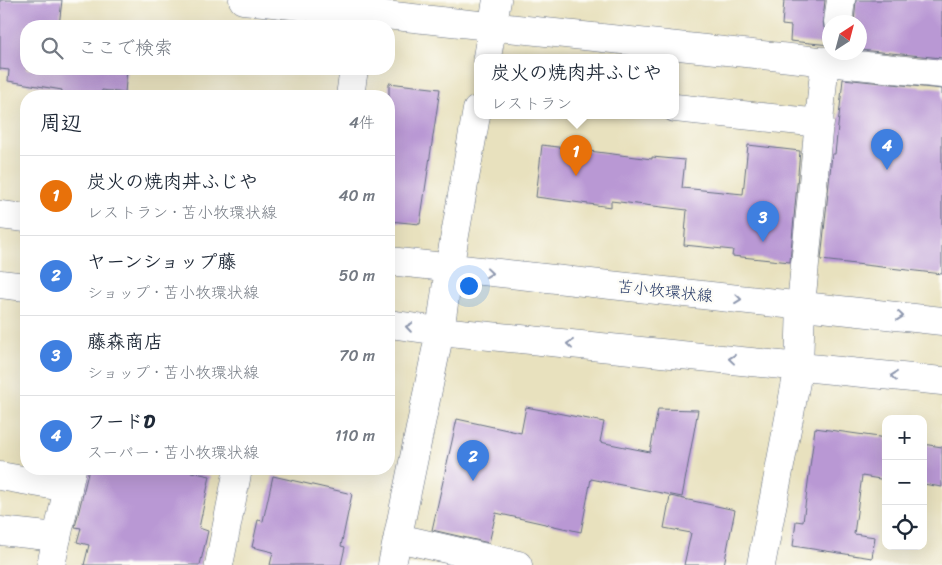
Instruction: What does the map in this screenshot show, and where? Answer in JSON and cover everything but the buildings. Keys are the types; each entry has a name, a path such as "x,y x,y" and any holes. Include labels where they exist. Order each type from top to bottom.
{"street":[{"path":"243,0 361,19 380,20"},
{"path":"488,54 497,0"},
{"path":"839,15 841,0"},
{"path":"395,21 493,26 822,58"},
{"path":"761,565 799,366 801,305 820,123 831,60"},
{"path":"838,60 942,74"},
{"path":"351,90 353,75"},
{"path":"679,108 820,123"},
{"path":"392,565 440,331 475,119"},
{"path":"0,215 20,217"},
{"name":"苫小牧環状線","path":"395,262 942,321"},
{"path":"0,284 20,286"},
{"path":"395,325 440,331 942,381"},
{"path":"219,565 237,475"},
{"path":"0,476 70,479 51,565"},
{"path":"0,531 57,537"},
{"path":"398,538 518,565"}],"place":[{"name":"フードD","path":"887,170"},
{"name":"炭火の焼肉丼ふじや","path":"576,176"},
{"name":"藤森商店","path":"763,242"},
{"name":"ヤーンショップ藤","path":"473,481"}]}
